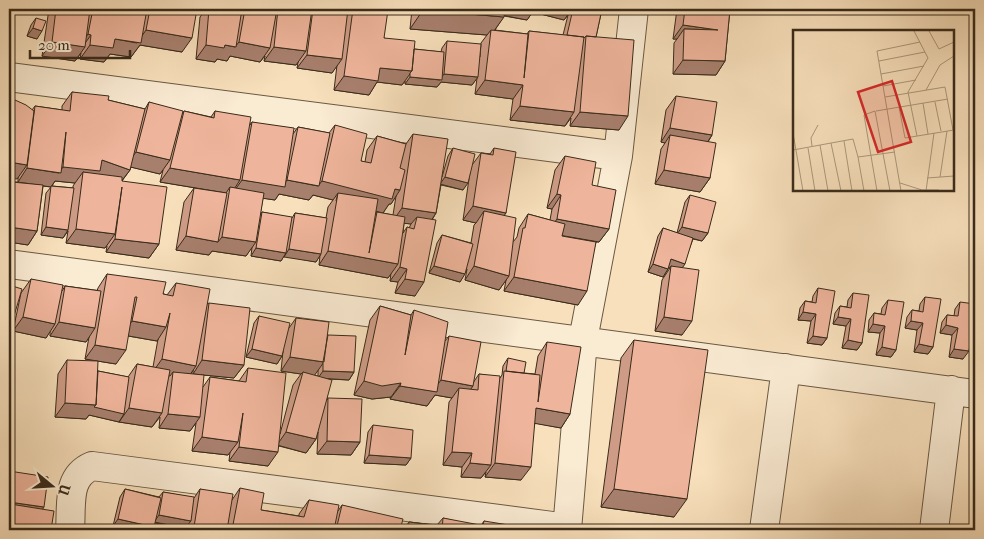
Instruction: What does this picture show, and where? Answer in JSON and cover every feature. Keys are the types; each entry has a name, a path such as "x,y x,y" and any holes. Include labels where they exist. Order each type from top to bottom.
{"street":[{"path":"70,530 74,481 81,471 92,466 568,529 583,340 618,156 634,9"},
{"path":"9,77 618,156"},
{"path":"9,264 963,392 934,530"},
{"path":"764,530 786,368"}],"building":[{"path":"56,9 90,9 85,47 52,42"},
{"path":"93,9 147,9 141,43 115,39 113,48 90,45 91,35 88,34"},
{"path":"150,9 197,9 192,38 146,30"},
{"path":"209,9 242,9 236,47 225,45 224,48 206,45"},
{"path":"245,9 277,9 270,48 239,42"},
{"path":"278,9 312,9 306,51 274,47"},
{"path":"313,9 348,9 342,59 307,55"},
{"path":"353,9 388,10 384,38 415,41 412,71 380,68 378,81 344,76"},
{"path":"423,9 505,9 504,17"},
{"path":"511,9 533,9 532,13"},
{"path":"556,9 570,9 570,12"},
{"path":"573,9 602,9 596,37 586,36 584,38 567,35"},
{"path":"685,9 730,9 725,61 683,60 684,29 718,30 683,25"},
{"path":"36,18 46,21 42,31 33,28"},
{"path":"491,30 528,34 524,78 529,31 584,37 574,112 520,106 523,85 485,80"},
{"path":"586,36 634,40 628,116 580,112"},
{"path":"447,41 481,44 478,77 444,74"},
{"path":"414,49 444,52 442,80 410,77"},
{"path":"72,92 109,96 108,100 145,109 130,170 102,160 100,171 63,167 66,132 61,173 27,168 35,106 70,111"},
{"path":"676,96 717,102 712,135 670,128"},
{"path":"9,99 26,105 34,111 27,165 9,162"},
{"path":"149,102 183,111 170,160 136,152"},
{"path":"184,111 214,118 215,111 251,117 240,180 170,168"},
{"path":"252,122 294,128 285,187 242,180"},
{"path":"335,125 367,134 361,161 371,163 377,136 406,144 400,168 405,170 400,190 395,189 392,199 322,181"},
{"path":"298,127 330,133 319,186 287,180"},
{"path":"413,134 448,139 436,213 402,208"},
{"path":"670,135 716,143 710,178 664,170"},
{"path":"453,148 475,154 468,183 445,177"},
{"path":"494,148 516,152 506,213 473,206 481,153 493,155"},
{"path":"565,156 596,162 592,185 616,190 609,229 557,219 561,195 557,194"},
{"path":"83,172 122,177 122,181 167,187 159,244 115,239 122,187 115,234 76,229"},
{"path":"12,182 43,185 37,231 9,227"},
{"path":"51,186 74,188 68,230 46,227"},
{"path":"230,187 264,193 256,242 222,237"},
{"path":"194,188 227,193 218,242 186,236"},
{"path":"338,193 378,199 369,253 377,212 405,217 398,264 328,251"},
{"path":"690,195 716,202 708,233 682,227"},
{"path":"484,211 516,218 509,276 474,266"},
{"path":"262,212 292,217 286,253 256,248"},
{"path":"295,213 327,218 321,254 289,249"},
{"path":"528,214 565,224 562,236 596,242 587,291 514,277 523,228 525,228"},
{"path":"417,217 436,220 424,282 405,279 407,269 400,267 407,227 414,229"},
{"path":"663,228 693,238 685,264 671,259 668,269 653,264"},
{"path":"442,235 473,244 465,274 434,266"},
{"path":"671,266 699,270 692,321 664,317"},
{"path":"107,274 166,282 163,294 173,296 176,283 210,289 196,366 162,359 170,313 166,327 132,321 137,297 135,297 126,350 95,345"},
{"path":"31,279 63,285 55,324 23,317"},
{"path":"9,285 22,289 14,316 9,315"},
{"path":"65,286 101,291 95,328 59,322"},
{"path":"818,288 835,291 827,338 813,336 816,314 803,312 805,301 816,303"},
{"path":"853,293 869,295 862,343 848,340 851,319 838,317 840,306 851,308"},
{"path":"925,297 941,299 933,347 919,344 923,323 911,321 912,310 923,312"},
{"path":"888,300 904,302 896,350 882,347 885,326 873,324 874,313 885,315"},
{"path":"960,302 975,304 969,351 954,349 958,328 946,325 947,315 958,316"},
{"path":"209,303 250,308 244,365 202,360"},
{"path":"380,306 411,315 405,355 414,310 448,322 437,392 400,386 401,383 382,386 364,381"},
{"path":"259,316 290,323 282,356 252,349"},
{"path":"296,318 329,322 324,362 290,357"},
{"path":"328,335 356,336 354,372 323,371"},
{"path":"449,336 481,342 473,386 441,380"},
{"path":"634,340 708,350 687,499 614,489"},
{"path":"547,342 581,347 570,414 536,408 531,467 495,463 504,371 540,375 538,402"},
{"path":"508,358 526,362 524,373 506,371"},
{"path":"67,360 98,361 96,405 65,403"},
{"path":"137,364 170,370 162,413 129,408"},
{"path":"248,368 286,373 278,452 239,447 243,413 238,442 202,437 210,377 246,382"},
{"path":"98,371 129,377 124,414 94,407 96,405"},
{"path":"173,372 204,375 200,417 168,414"},
{"path":"303,372 332,380 316,439 286,432"},
{"path":"479,374 500,376 491,465 470,463 472,453 452,452 459,388 478,390"},
{"path":"328,398 362,399 360,442 327,441"},
{"path":"373,425 413,430 411,458 369,455"},
{"path":"9,471 48,477 44,507 9,502"},
{"path":"240,488 264,493 261,510 304,517 309,500 339,505 334,530 232,530"},
{"path":"125,489 161,498 154,527 118,519"},
{"path":"200,489 233,494 227,530 194,527"},
{"path":"163,492 194,497 191,521 159,515"},
{"path":"10,504 54,511 51,530 9,530"},
{"path":"342,505 403,519 400,530 336,530"},
{"path":"443,518 480,525 479,530 442,530"},
{"path":"484,521 515,526 514,530 482,530"},
{"path":"409,522 439,526 438,530 408,530"}]}
